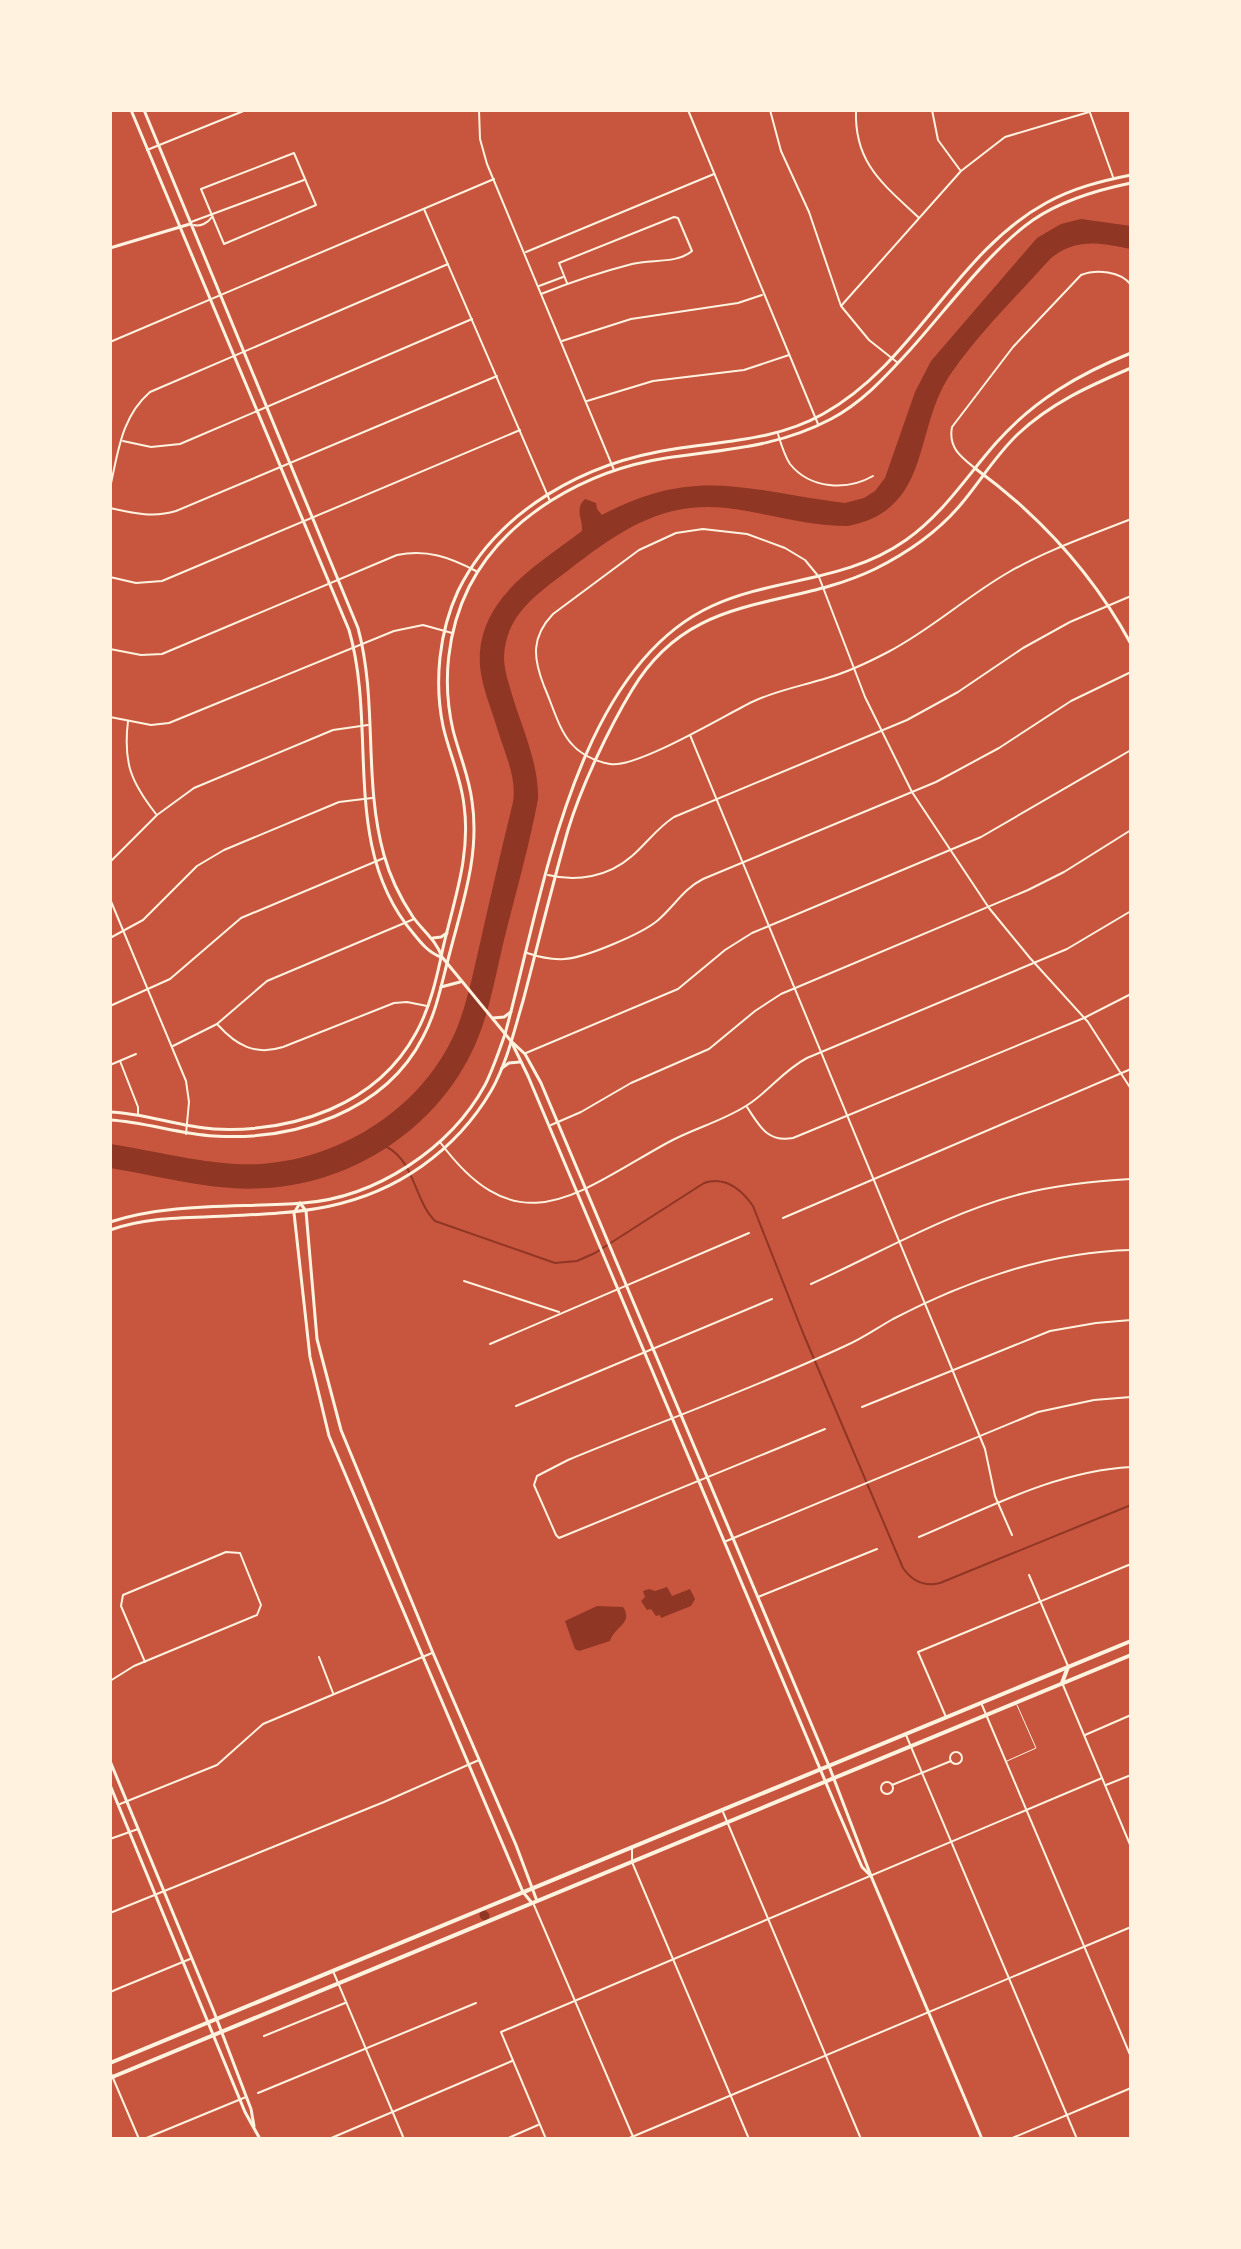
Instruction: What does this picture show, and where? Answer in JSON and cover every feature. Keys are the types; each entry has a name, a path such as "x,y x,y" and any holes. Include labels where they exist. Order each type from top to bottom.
{"main road":[{"path":"131,110 258,410 354,648 364,798 376,861 405,923 425,947 442,957"},
{"path":"144,110 362,644 374,798 385,858 394,883 447,964 511,1041 550,1125 820,1770 862,1867 871,1876"},
{"path":"110,1112 218,1129 260,1127 301,1119 340,1106 386,1074 414,1037 442,957 464,863 466,826 463,794 439,702 439,666 445,630 458,592 471,568 506,527 547,495 612,464 665,450 778,433 815,418 868,384 990,247 1013,226 1061,195 1131,175"},
{"path":"110,1120 186,1134 226,1137 306,1126 350,1110 392,1080 411,1056 429,1025 471,870 474,835 472,798 447,695 447,664 453,633 463,602 478,572 515,528 550,502 615,471 664,458 761,446 818,425 862,398 898,363 998,252 1033,220 1081,196 1131,183"},
{"path":"110,248 190,224"},
{"path":"110,1222 145,1212 300,1203 359,1190 400,1171 440,1141 485,1085 505,1034 568,800 610,705 627,677 650,650 692,617 724,601 847,570 898,545 933,518 995,444 1034,406 1073,379 1131,353"},
{"path":"110,1230 153,1219 294,1213 359,1200 404,1178 445,1148 479,1110 502,1068 573,815 583,788 633,687 649,666 678,638 725,611 822,587 875,569 903,553 947,519 1005,447 1045,411 1086,387 1131,368"},
{"path":"1034,406 1045,411"},
{"path":"976,469 1021,503 1063,547 1108,605 1131,644"},
{"path":"898,545 903,553"},
{"path":"672,631 678,638"},
{"path":"431,938 447,933"},
{"path":"441,987 447,983 462,982"},
{"path":"491,1018 504,1017 511,1012"},
{"path":"511,1041 525,1054 541,1083 829,1766 871,1876 982,2139"},
{"path":"502,1068 512,1062 521,1063"},
{"path":"300,1203 306,1211 317,1339 341,1430 534,1888 535,1904"},
{"path":"300,1203 294,1213 310,1357 329,1436 523,1892 535,1904"},
{"path":"187,1209 188,1218"},
{"path":"302,1283 312,1282"},
{"path":"310,1357 323,1356"},
{"path":"378,1550 389,1545"},
{"path":"110,2063 1130,1644"},
{"path":"111,2075 535,1904 1131,1655"},
{"path":"1062,1683 1068,1667"},
{"path":"781,1677 792,1679"},
{"path":"946,1718 952,1729"},
{"path":"111,1764 217,2019 254,2126"},
{"path":"110,1785 240,2099 260,2139"},
{"path":"491,1817 503,1813"}],"street":[{"path":"147,150 246,110"},
{"path":"479,110 480,139 494,179 615,471"},
{"path":"688,110 818,425"},
{"path":"770,110 781,151 809,212 841,306 858,329 898,363"},
{"path":"856,110 857,132 867,165 918,218"},
{"path":"932,110 938,140 961,171"},
{"path":"841,306 961,171 1013,133 1089,111 1114,179"},
{"path":"294,153 305,179 316,205 224,244 201,189 294,153"},
{"path":"524,253 714,174"},
{"path":"190,224 198,226 213,216 305,179"},
{"path":"110,342 494,179"},
{"path":"424,209 550,502"},
{"path":"190,224 207,215 213,216"},
{"path":"541,294 567,283 634,264 677,259 692,251 678,218 674,217 559,263 567,283"},
{"path":"110,488 125,422 150,392 448,264"},
{"path":"976,469 953,447 950,438 952,427 1013,347 1081,275 1089,272 1109,273 1126,279 1131,285"},
{"path":"538,286 564,277"},
{"path":"561,341 600,326 738,303 764,294"},
{"path":"121,441 151,447 180,444 472,319"},
{"path":"586,401 653,381 744,370 789,355"},
{"path":"110,508 146,515 169,513 497,376"},
{"path":"110,577 136,583 162,581 520,430"},
{"path":"778,433 791,464 799,473 814,481 844,486 873,476"},
{"path":"1131,519 1012,570 915,637 853,668 754,701 690,735 624,763 614,765 597,760 576,750 567,741 536,661 535,646 542,628 561,608 649,544 666,536 689,531 722,530 759,537 798,554 819,577 853,668 880,732 912,792 989,908 1084,1018 1131,1089"},
{"path":"110,649 141,655 162,654 384,560 409,553 436,554 478,572"},
{"path":"546,875 582,879 612,869 630,858 662,824 716,798 880,732 958,692 1023,648 1070,622 1131,596"},
{"path":"110,717 151,725 180,720 404,628 423,625 453,633"},
{"path":"527,953 557,960 576,957 643,930 661,918 682,893 697,882 912,792 980,760 1071,701 1131,672"},
{"path":"128,721 125,741 129,771 139,793 157,815"},
{"path":"110,862 157,815 180,797 210,781 333,730 370,725"},
{"path":"690,735 979,1436 999,1504 1012,1535"},
{"path":"525,1054 678,989 741,938 1011,822 1131,750"},
{"path":"110,938 153,911 197,866 211,857 339,802 374,798"},
{"path":"550,1125 640,1079 709,1049 767,1002 1046,882 1131,830"},
{"path":"110,1006 170,979 241,918 385,858"},
{"path":"110,899 173,1046 189,1092 186,1134"},
{"path":"440,1141 465,1173 483,1186 509,1198 544,1202 578,1193 674,1139 746,1106 789,1069 821,1052 1087,939 1131,911"},
{"path":"173,1046 217,1024 267,981 415,919"},
{"path":"746,1106 764,1132 778,1139 793,1138 1084,1018 1131,994"},
{"path":"217,1024 237,1043 265,1051 283,1047 394,1003 427,1006"},
{"path":"110,1065 136,1054"},
{"path":"120,1061 138,1107 138,1115"},
{"path":"783,1218 1131,1069"},
{"path":"811,1284 968,1212 1018,1195 1072,1183 1131,1179"},
{"path":"490,1344 749,1233"},
{"path":"825,1429 559,1538 534,1485 537,1476 568,1460 823,1356 925,1305 1032,1263 1084,1253 1131,1250"},
{"path":"464,1281 560,1312"},
{"path":"516,1406 772,1299"},
{"path":"862,1407 1050,1331 1131,1320"},
{"path":"724,1542 1038,1412 1084,1401 1131,1397"},
{"path":"919,1537 1047,1483 1081,1473 1131,1467"},
{"path":"757,1597 877,1549"},
{"path":"110,1681 145,1662 255,1616 261,1605 241,1555 229,1551 125,1593 121,1601 145,1662"},
{"path":"946,1718 918,1652 1131,1564"},
{"path":"1029,1575 1068,1667"},
{"path":"118,1805 217,1765 263,1724 433,1653"},
{"path":"319,1657 334,1694"},
{"path":"1062,1683 1131,1847"},
{"path":"982,1703 1131,2057"},
{"path":"1084,1735 1131,1715"},
{"path":"906,1735 1077,2139"},
{"path":"110,1913 480,1760"},
{"path":"892,1785 951,1761"},
{"path":"1105,1786 1131,1775"},
{"path":"546,2139 501,2032 1102,1778"},
{"path":"723,1810 861,2139"},
{"path":"110,1839 138,1829"},
{"path":"632,1848 632,1862 749,2139"},
{"path":"535,1904 633,2138"},
{"path":"627,2139 1131,1927"},
{"path":"110,1992 192,1958"},
{"path":"333,1971 404,2139"},
{"path":"264,2036 346,2002"},
{"path":"258,2093 476,2003"},
{"path":"329,2139 513,2061"},
{"path":"111,2075 139,2139"},
{"path":"1010,2139 1131,2088"},
{"path":"144,2139 246,2097"},
{"path":"506,2139 540,2125"}],"lane":[{"path":"1006,1761 1036,1748 1016,1702"}],"shaded area":[{"path":"1081,219 1131,226 1131,249 1099,244 1079,245 1069,247 1050,259 952,372 931,417 908,485 895,503 876,517 848,526 817,524 727,508 702,507 658,515 600,547 541,591 523,609 510,630 504,656 513,698 533,761 538,799 481,1031 459,1074 440,1101 416,1125 361,1162 299,1184 227,1188 110,1168 110,1144 224,1163 261,1164 292,1160 351,1139 403,1104 443,1056 457,1028 513,802 512,775 480,666 481,642 498,603 528,571 582,531 579,510 585,499 596,503 602,515 666,490 694,486 750,488 845,503 864,498 875,491 885,478 915,392 931,361 1037,238 1061,224"},
{"path":"667,1587 672,1596 690,1589 695,1599 691,1606 661,1618 651,1609 647,1610 641,1601 645,1597 643,1591"},
{"path":"597,1606 623,1607 625,1621 610,1641 579,1651 575,1649 565,1621"}],"waterway":[{"path":"387,1147 409,1171 435,1221 555,1263 577,1261 595,1253 704,1183 719,1181 738,1189 753,1206 803,1333 903,1568 919,1582 940,1583 1131,1505"}]}
